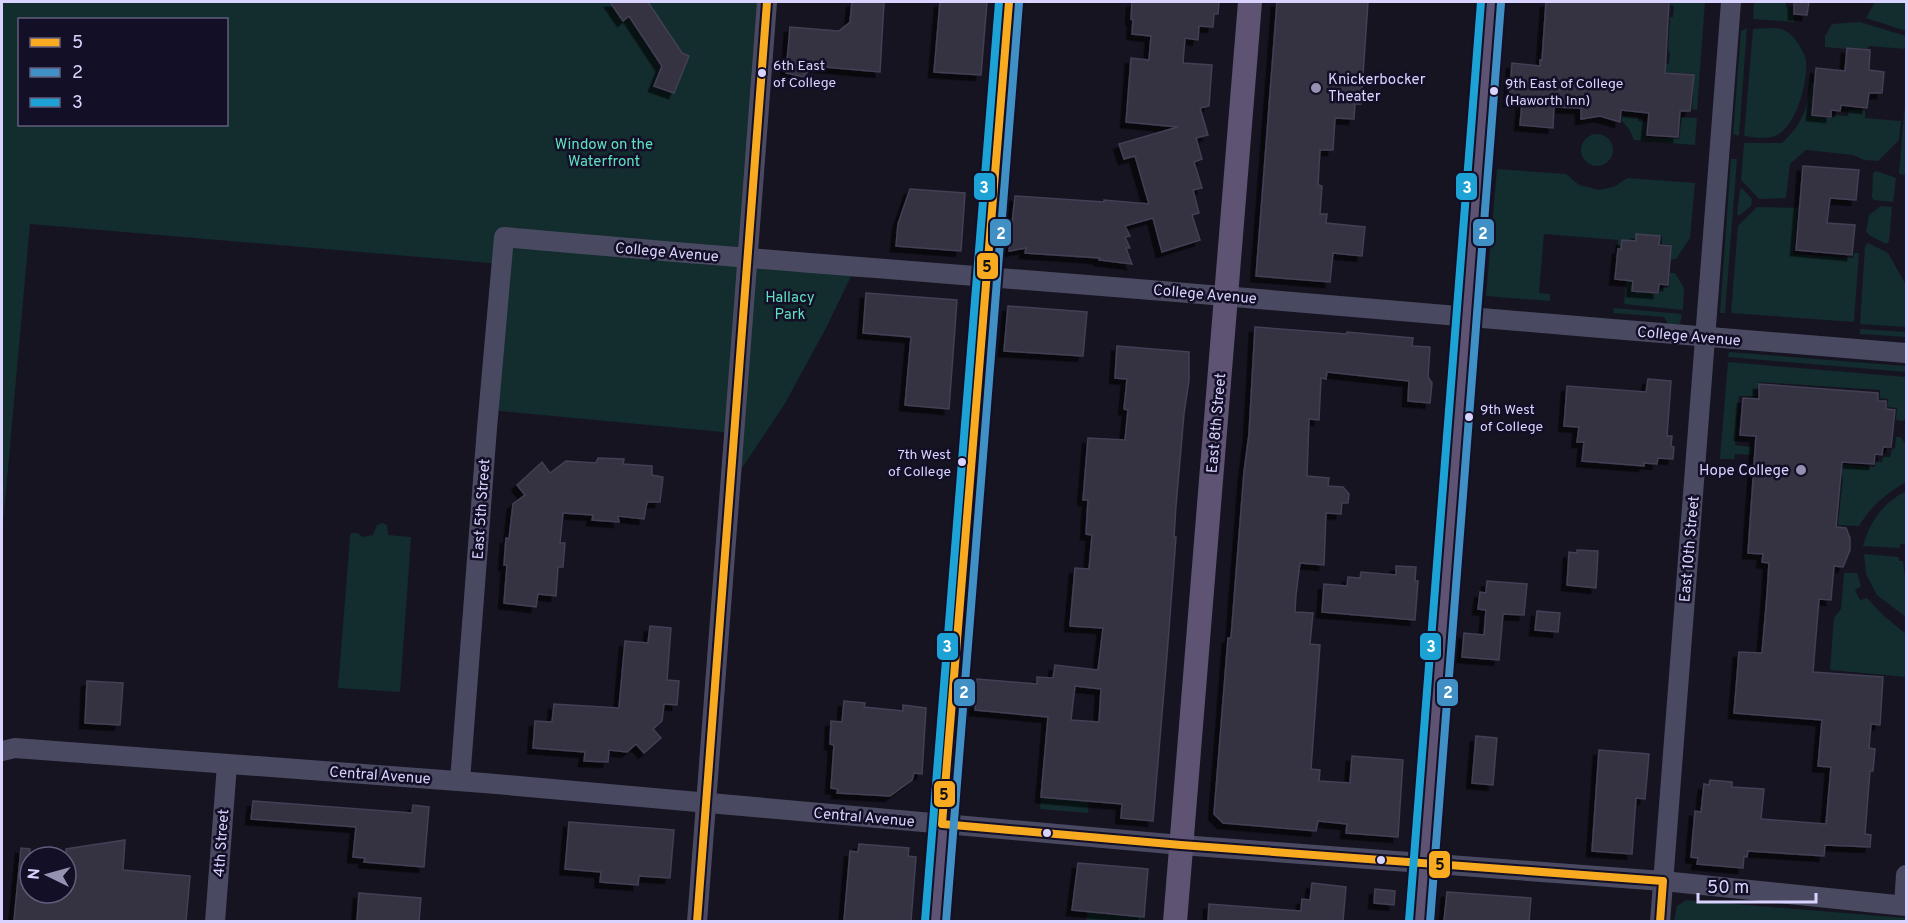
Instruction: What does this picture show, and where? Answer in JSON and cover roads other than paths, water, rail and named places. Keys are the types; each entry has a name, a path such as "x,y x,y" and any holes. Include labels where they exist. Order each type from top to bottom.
{"main road":[{"path":"935,921 1009,2"},
{"name":"East 8th Street","path":"1175,921 1250,2"},
{"path":"1419,921 1491,2"}],"street":[{"path":"697,921 766,2"},
{"name":"East 10th Street","path":"1660,921 1731,2"},
{"name":"College Avenue","path":"504,237 747,259 986,276 1906,353"},
{"name":"East 5th Street","path":"460,781 504,237"},
{"name":"Central Avenue","path":"2,751 15,748 460,781 1181,845 1664,881 1905,905"},
{"name":"4th Street","path":"215,921 227,765"},
{"path":"1905,905 1906,875"}],"place":[{"name":"6th East of College","path":"762,73"},
{"name":"Knickerbocker Theater","path":"1316,88"},
{"name":"9th East of College (Haworth Inn)","path":"1494,91"},
{"name":"9th West of College","path":"1469,417"},
{"name":"7th West of College","path":"962,462"},
{"name":"Hope College","path":"1801,470"}],"park label":[{"name":"Window on the Waterfront","path":"604,152"},
{"name":"Hallacy Park","path":"790,306"}]}
